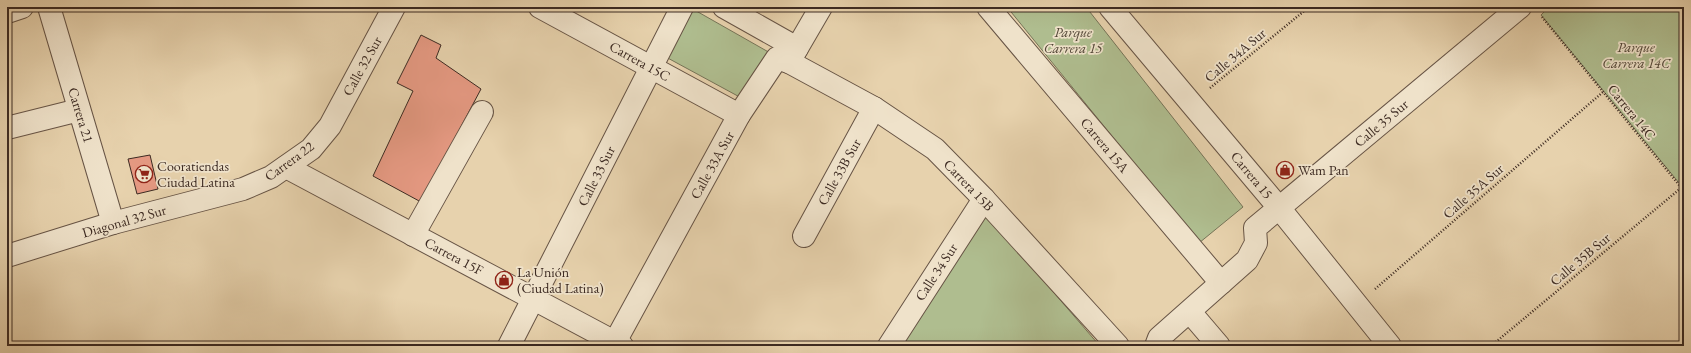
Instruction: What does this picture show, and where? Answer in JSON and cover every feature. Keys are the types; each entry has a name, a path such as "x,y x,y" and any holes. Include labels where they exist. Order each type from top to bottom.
{"street":[{"path":"7,12 22,7"},
{"name":"Carrera 21","path":"49,7 113,223"},
{"name":"Calle 32 Sur","path":"330,126 394,7"},
{"name":"Carrera 15C","path":"540,7 739,115"},
{"name":"Calle 33 Sur","path":"509,346 650,67 682,7"},
{"name":"Carrera 15B","path":"724,7 793,55 935,149 984,199 1118,346"},
{"path":"793,55 821,7"},
{"name":"Carrera 15A","path":"988,7 1221,283"},
{"name":"Carrera 15","path":"1110,7 1280,209 1390,346"},
{"name":"Calle 35 Sur","path":"1156,346 1159,338 1247,260 1256,243 1255,228 1280,209 1520,7"},
{"name":"Calle 33A Sur","path":"619,344 739,115 777,58 793,55"},
{"name":"Calle 33B Sur","path":"804,236 874,108"},
{"path":"7,128 79,110"},
{"path":"413,234 482,112"},
{"name":"Carrera 22","path":"243,189 271,177 286,168 311,149 330,126"},
{"name":"Carrera 15F","path":"286,168 619,344"},
{"name":"Diagonal 32 Sur","path":"7,256 113,223 243,189"},
{"name":"Calle 34 Sur","path":"889,346 984,199"},
{"path":"1190,312 1219,346"}],"path":[{"name":"Calle 34A Sur","path":"1192,104 1309,7"},
{"name":"Carrera 14C","path":"1541,15 1684,192"},
{"name":"Calle 35A Sur","path":"1357,305 1603,92"},
{"name":"Calle 35B Sur","path":"1491,346 1681,188"},
{"path":"1678,346 1684,341"}],"green space":[{"name":"Parque Carrera 15","path":"1007,7 1086,7 1243,207 1199,243"},
{"name":"Parque Carrera 14C","path":"1549,7 1684,7 1684,189 1541,15"},
{"path":"691,8 772,54 747,101 664,56"},
{"path":"987,215 1099,345 1098,346 899,346"}],"building":[{"path":"421,35 441,45 436,58 481,89 421,202 373,176 413,91 397,83"},
{"name":"Cooratiendas Ciudad Latina","path":"150,155 158,189 137,194 128,159"}],"place":[{"name":"Wam Pan","path":"1285,170"},
{"name":"Cooratiendas Ciudad Latina","path":"144,174"},
{"name":"La Unión (Ciudad Latina)","path":"504,280"}]}
